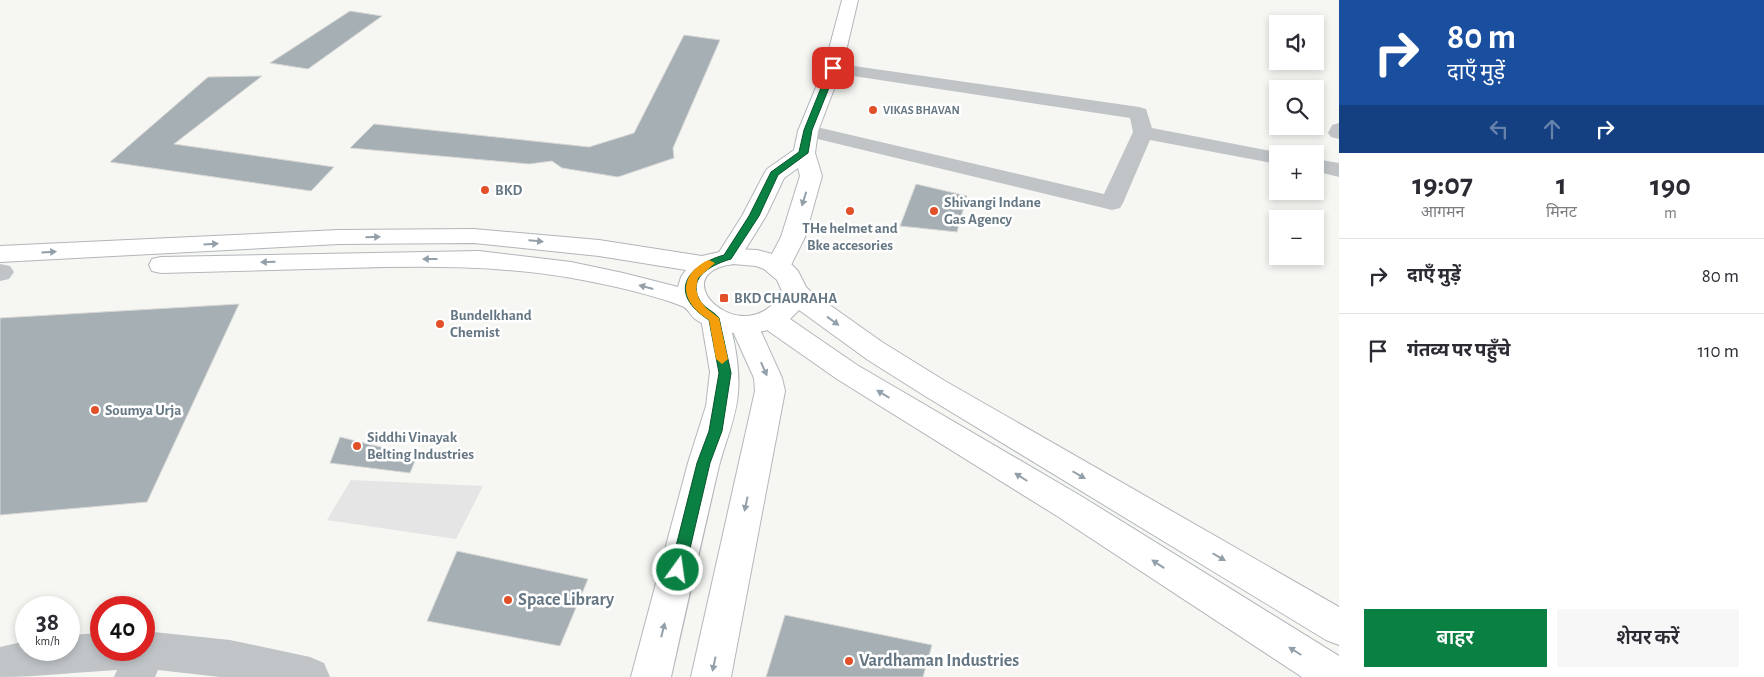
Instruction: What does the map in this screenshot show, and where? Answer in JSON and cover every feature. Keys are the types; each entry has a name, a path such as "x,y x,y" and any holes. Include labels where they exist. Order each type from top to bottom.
{"main road":[{"path":"778,267 793,238 811,176 804,153 808,130 833,68 850,0"},
{"path":"651,677 704,463 716,431 725,373 704,309 691,289 693,278 701,268 717,261 754,216 775,174 804,153"},
{"path":"0,268 339,237 474,236 717,261 751,257 767,261 778,267 788,276 794,292 792,303 785,312 758,322"},
{"path":"0,268 399,259 479,259 571,270 623,281 704,309 758,322 847,372 1060,501 1337,677"},
{"path":"794,292 875,351 991,424 1339,627"},
{"path":"711,677 770,391 758,322"}],"street":[{"path":"808,130 1112,203 1143,132 1139,113 833,68"},
{"path":"1338,133 1339,129"},
{"path":"1143,132 1269,156"},
{"path":"1324,167 1339,170"},
{"path":"0,666 56,654 90,655"},
{"path":"155,657 230,659 310,677"}],"shaded area":[{"path":"351,480 483,486 456,539 327,520"}],"building":[{"path":"350,11 382,16 308,69 270,63"},
{"path":"684,35 720,40 673,148 674,158 618,177 562,168 552,161 529,164 350,148 374,124 589,147 634,133"},
{"path":"262,76 174,144 334,167 311,191 110,162 208,77"},
{"name":"Shivangi Indane Gas Agency","path":"916,184 967,196 957,232 900,226"},
{"name":"Soumya Urja","path":"239,304 147,502 0,515 0,318"},
{"name":"Siddhi Vinayak Belting Industries","path":"340,437 417,456 410,473 330,463"},
{"name":"Space Library","path":"457,551 588,579 560,646 427,621"},
{"name":"Vardhaman Industries","path":"785,615 932,645 923,677 766,677"}],"slow traffic":[{"path":"709,263 701,268 693,278 691,289 693,300 702,310 714,318 722,359"}],"place":[{"name":"VIKAS BHAVAN","path":"873,110"},
{"name":"BKD","path":"485,190"},
{"name":"THe helmet and Bke accesories","path":"850,211"},
{"name":"Shivangi Indane Gas Agency","path":"934,211"},
{"name":"BKD CHAURAHA","path":"724,298"},
{"name":"Bundelkhand Chemist","path":"440,324"},
{"name":"Soumya Urja","path":"95,410"},
{"name":"Siddhi Vinayak Belting Industries","path":"357,446"},
{"name":"Space Library","path":"508,600"},
{"name":"Vardhaman Industries","path":"849,661"}],"route":[{"path":"678,570 704,463 716,431 725,373 714,318 702,310 693,300 691,289 693,278 701,268 713,261 728,257 754,216 775,174 804,153 808,130 833,68"}]}
